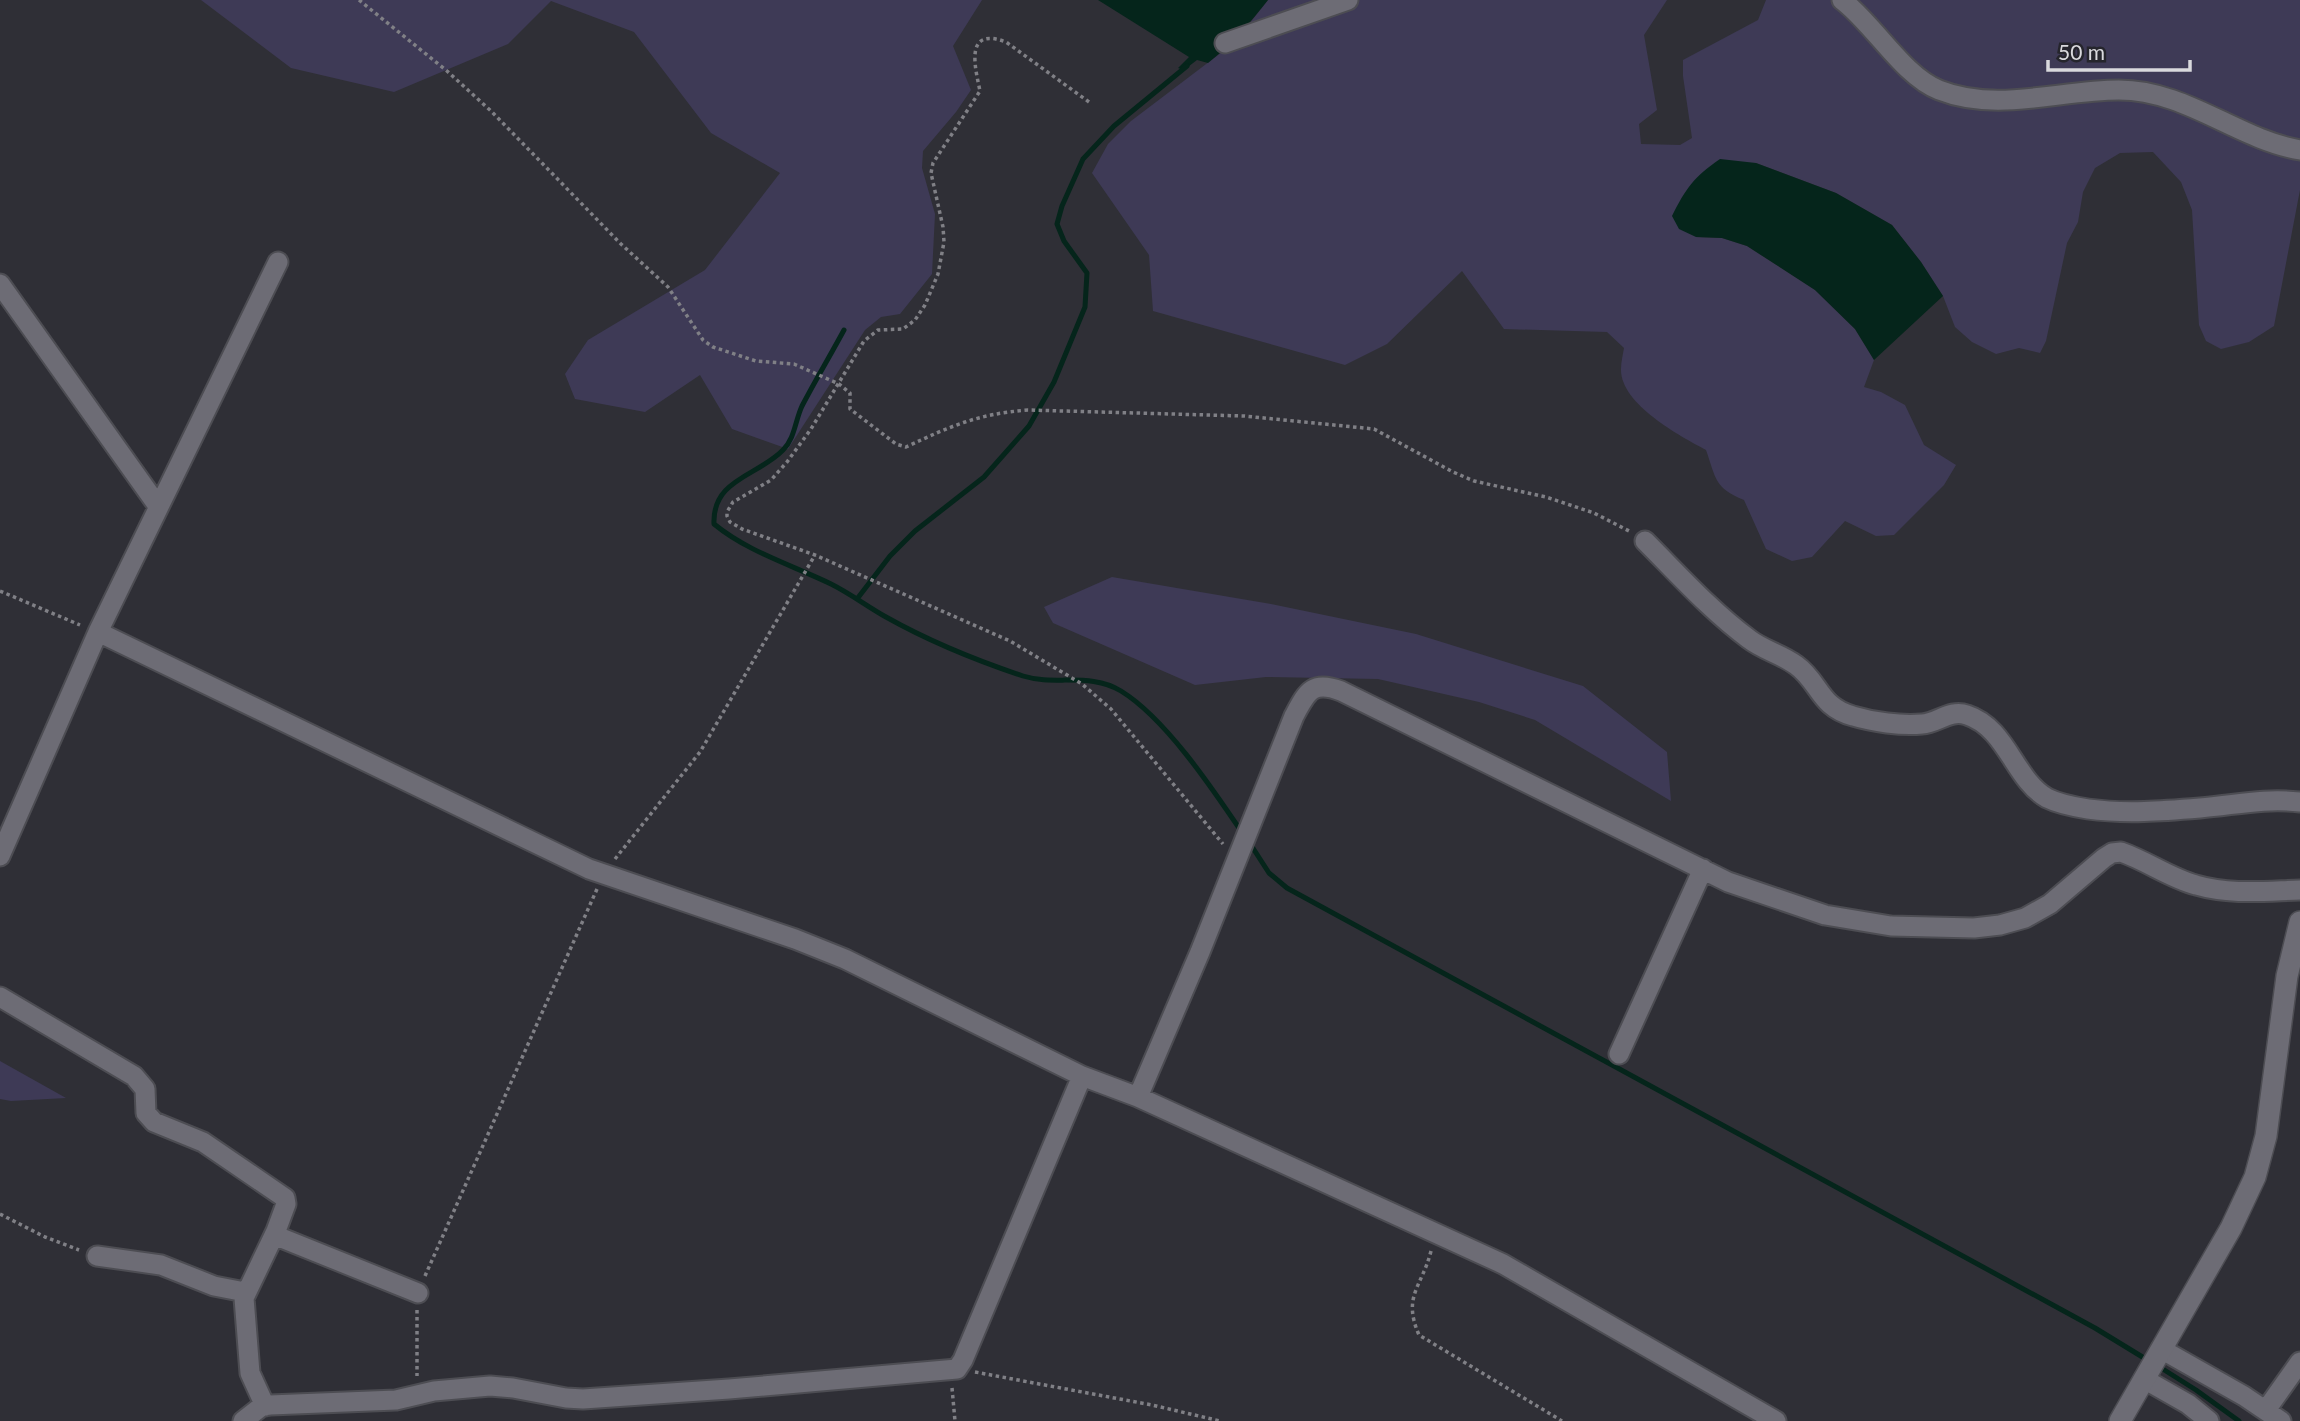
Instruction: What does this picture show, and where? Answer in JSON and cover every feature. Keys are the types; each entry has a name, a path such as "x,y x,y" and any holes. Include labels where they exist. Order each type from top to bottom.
{"street":[{"path":"1224,43 1348,0"},
{"path":"1842,0 1916,75 1937,89 1967,98 1998,100 2120,90 2175,99 2264,139 2300,150"},
{"path":"0,856 98,632 278,262"},
{"path":"0,284 158,506"},
{"path":"1645,541 1729,624 1752,642 1798,666 1829,705 1856,717 1914,724 1925,724 1957,713 1973,718 2002,743 2026,778 2049,799 2115,812 2200,808 2268,799 2300,802"},
{"path":"98,632 603,875 795,939 845,959 1082,1076 1138,1097 1433,1231 1503,1264 1776,1421"},
{"path":"1138,1097 1294,716 1308,693 1317,686 1328,686 1340,691 1759,894 1853,921 1917,927 1973,928 2000,925 2025,918 2050,904 2112,853 2121,852 2185,881 2217,890 2300,890"},
{"path":"1619,1054 1703,869"},
{"path":"2120,1421 2231,1228 2260,1162 2266,1136 2287,976 2300,922"},
{"path":"0,997 134,1076 143,1085 147,1095 146,1113 154,1122 203,1142 282,1195 286,1203 245,1292 243,1306 248,1363 265,1406"},
{"path":"243,1421 265,1406 396,1400 434,1391 490,1386 583,1399 730,1389 955,1368 1082,1076"},
{"path":"274,1234 418,1293"},
{"path":"97,1256 161,1265 214,1286 245,1292"},
{"path":"2161,1349 2274,1415 2300,1362"},
{"path":"2144,1379 2188,1404 2209,1421"}],"path":[{"path":"359,0 447,71 491,111 621,244 668,287 703,340 713,347 755,361 794,364 839,384 850,393 850,409 896,444 906,447 968,419 1028,410 1244,416 1374,429 1474,481 1546,497 1594,513 1619,524 1645,541"},
{"path":"1089,102 1006,42 992,37 984,39 976,46 974,55 980,91 937,154 931,173 944,242 938,274 931,292 915,320 903,329 878,330 864,341 839,384 782,469 771,480 738,499 726,512 730,522 742,529 815,555 1010,641 1082,684 1111,709 1236,860"},
{"path":"417,1395 418,1293 603,875 700,752 815,555"},
{"path":"0,591 98,632"},
{"path":"0,1214 45,1237 97,1256"},
{"path":"1433,1231 1428,1264 1412,1300 1411,1316 1419,1335 1562,1421"},
{"path":"955,1421 955,1368 1152,1405 1220,1421"}],"shaded area":[{"path":"201,0 982,0 953,46 971,90 923,151 922,168 935,214 932,274 900,314 881,317 865,330 788,449 732,429 700,375 645,412 575,399 565,374 588,340 705,270 780,173 711,133 634,32 551,1 508,44 394,92 291,68"},
{"path":"1098,0 1268,0 1240,33 1208,63 1197,60 1184,70 1178,68 1189,57"},
{"path":"1268,0 1667,0 1644,35 1657,110 1639,124 1641,144 1680,145 1692,138 1683,60 1758,20 1766,0 2300,0 2300,190 2274,326 2249,342 2221,349 2206,341 2199,325 2192,210 2181,182 2153,152 2120,153 2095,168 2083,192 2078,222 2067,243 2046,341 2040,353 2019,348 1996,354 1972,342 1955,327 1943,296 1892,225 1836,193 1756,163 1696,237 1722,238 1747,246 1815,290 1855,329 1874,360 1864,387 1881,392 1905,405 1924,445 1956,465 1944,485 1894,535 1876,536 1845,521 1812,557 1792,561 1766,549 1744,500 1721,486 1706,450 1653,417 1630,394 1623,382 1621,369 1624,348 1607,332 1504,329 1462,271 1387,344 1345,365 1153,311 1149,255 1092,173 1108,144 1131,121 1222,52"},
{"path":"1720,159 1756,163 1836,193 1892,225 1943,296 1874,360 1855,329 1815,290 1747,246 1722,238 1696,237 1679,229 1672,216 1682,198 1697,178"},
{"path":"1112,577 1271,604 1416,634 1583,686 1667,752 1671,801 1535,720 1479,702 1378,679 1266,677 1195,685 1053,623 1044,607"},
{"path":"0,1061 66,1098 11,1101 0,1099"}],"waterway":[{"path":"857,599 890,556 915,531 984,477 1029,426 1054,382 1085,307 1087,273 1064,241 1057,224 1062,206 1083,159 1114,126 1187,66"},
{"path":"844,330 802,406 787,445 773,459 728,488 715,509 714,524 741,543 831,584 902,626 971,657 1035,679 1098,682 1121,691 1138,703 1171,736 1241,831"},
{"path":"1249,842 1269,873 1287,888 2095,1328 2149,1361"},
{"path":"2158,1366 2239,1421"}]}
